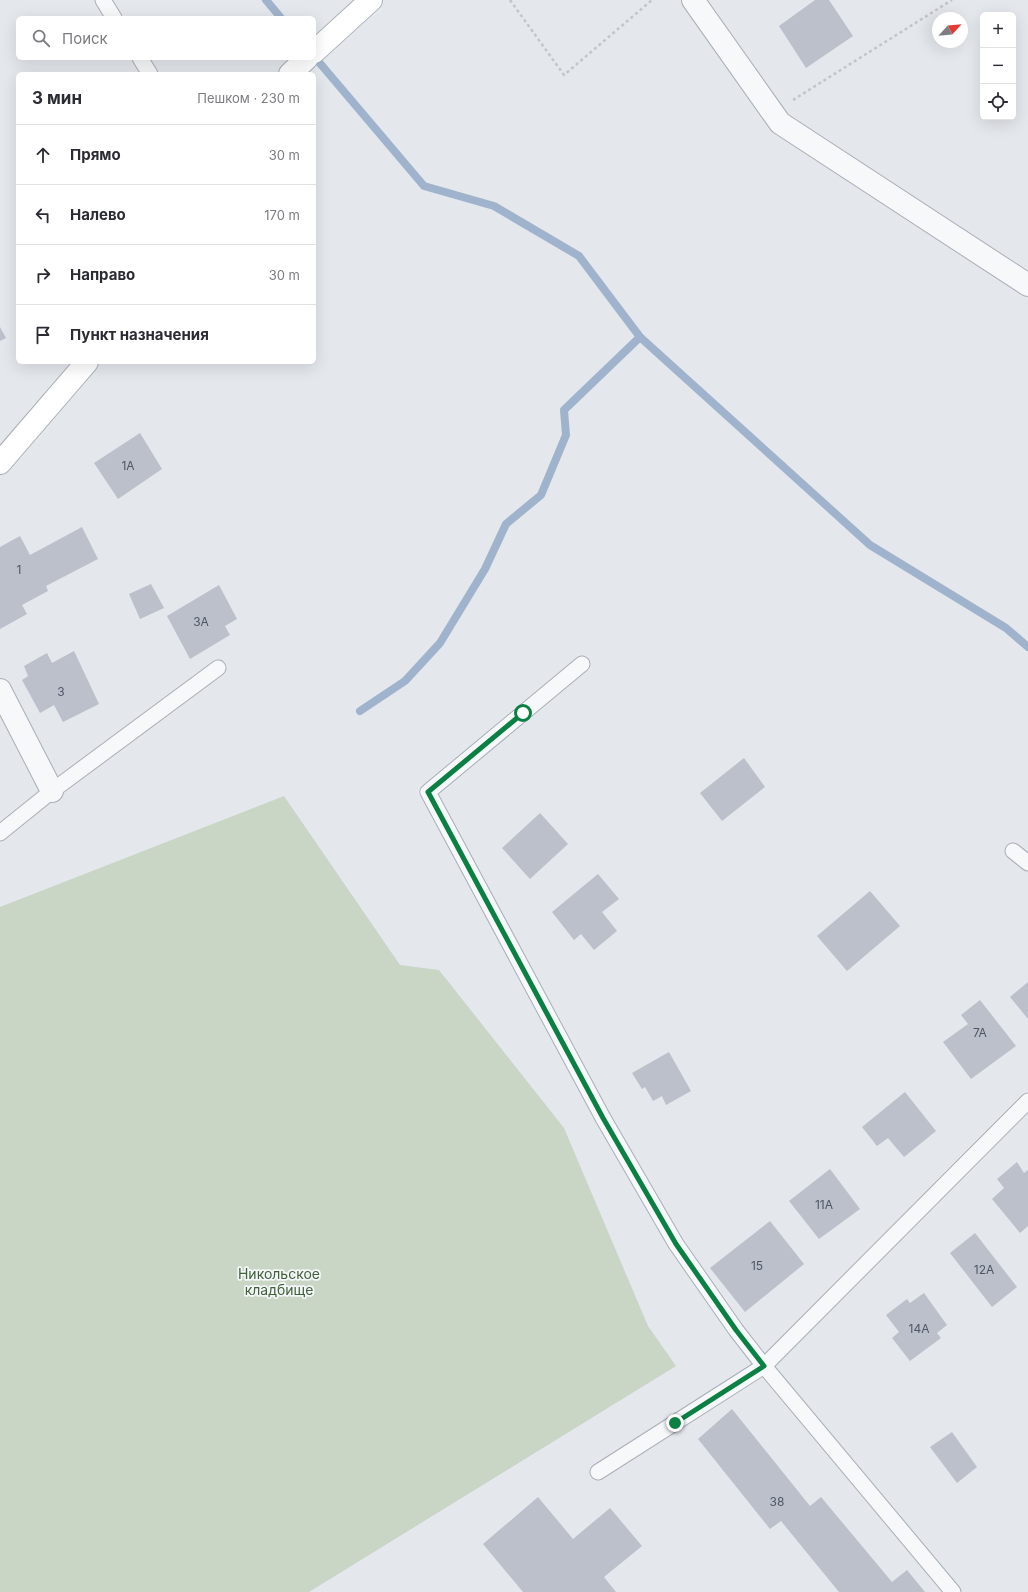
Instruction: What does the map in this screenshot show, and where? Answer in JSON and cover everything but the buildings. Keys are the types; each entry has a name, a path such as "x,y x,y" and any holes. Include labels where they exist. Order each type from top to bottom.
{"street":[{"path":"316,50 371,0"},
{"path":"693,0 780,123 1028,285"},
{"path":"292,72 305,60"},
{"path":"0,463 85,364"},
{"path":"0,690 52,791"}],"lane":[{"path":"103,0 113,16"},
{"path":"141,60 149,72"},
{"path":"582,664 428,792 603,1118 676,1244 736,1330 764,1366 954,1592"},
{"path":"0,833 52,791 218,668"},
{"path":"1013,851 1028,863"},
{"path":"598,1472 764,1366 1028,1101"}],"path":[{"path":"510,0 564,75 652,0"},
{"path":"773,113 952,0"}],"green space":[{"name":"Никольское кладбище","path":"284,796 400,965 439,970 564,1128 648,1326 676,1366 309,1592 0,1592 0,907"}],"waterway":[{"path":"266,0 279,16"},
{"path":"318,61 424,186 494,206 579,256 640,337 870,545 1006,628 1028,647"},
{"path":"360,711 405,681 440,643 485,569 506,524 541,495 566,435 564,410 640,337"}],"route":[{"path":"523,713 428,792 603,1118 676,1244 736,1330 764,1366 675,1423"}]}
